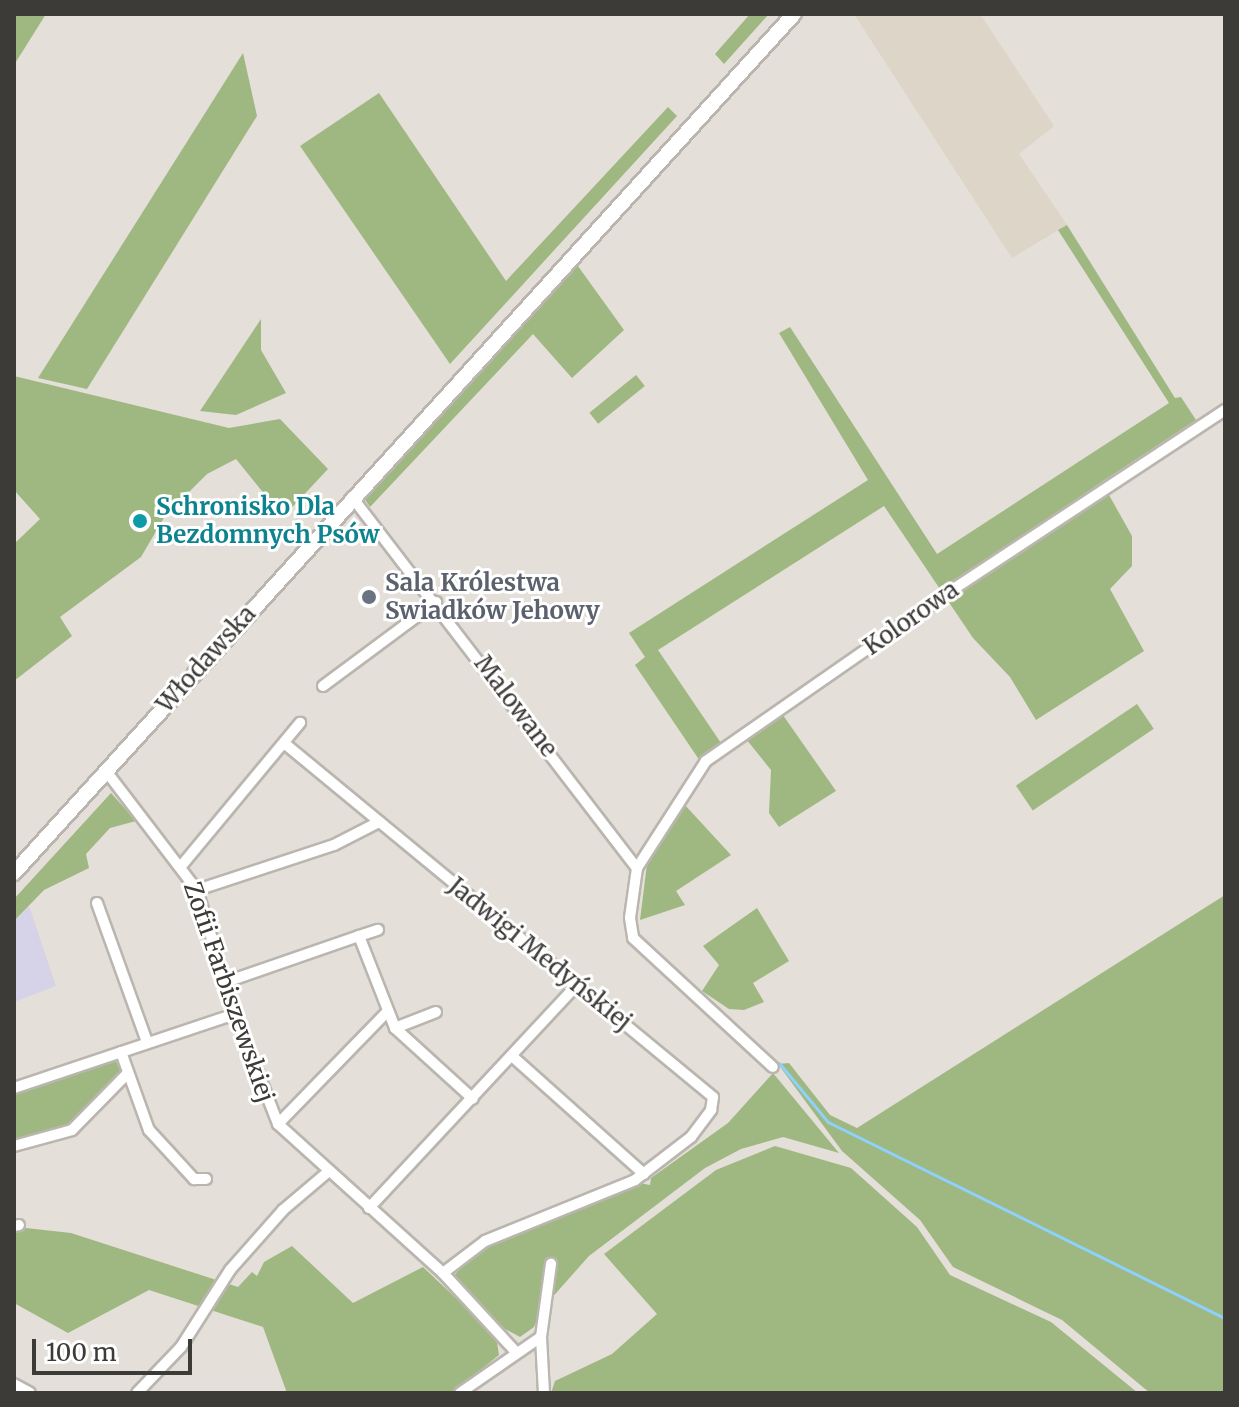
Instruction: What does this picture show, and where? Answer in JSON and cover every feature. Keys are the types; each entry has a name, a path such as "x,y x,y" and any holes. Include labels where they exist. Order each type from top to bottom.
{"main road":[{"name":"Włodawska","path":"14,873 352,497 794,14"}],"street":[{"name":"Kolorowa","path":"637,868 706,761 949,592 1225,410"},
{"name":"Malowane","path":"352,497 436,602 637,868"},
{"path":"323,686 436,602"},
{"path":"182,865 300,723"},
{"name":"Jadwigi Medyńskiej","path":"284,743 715,1102 691,1137 644,1174"},
{"name":"Zofii Farbiszewskiej","path":"106,771 182,865 197,890 235,1014 278,1124 439,1270 516,1352"},
{"path":"197,890 334,845 379,822"},
{"path":"637,868 631,932 640,947 773,1067"},
{"path":"97,903 147,1042"},
{"path":"226,982 378,930"},
{"path":"359,936 386,1013 395,1028 473,1099"},
{"path":"369,1208 577,985"},
{"path":"395,1028 436,1012"},
{"path":"278,1124 386,1013"},
{"path":"14,1088 235,1014"},
{"path":"121,1052 127,1074 159,1144 194,1179 206,1179"},
{"path":"439,1270 485,1241 644,1174 512,1056"},
{"path":"14,1146 72,1130 127,1074"},
{"path":"137,1393 181,1347 230,1270 283,1210 329,1171"},
{"path":"544,1393 541,1337 551,1264"},
{"path":"460,1393 541,1337"},
{"path":"14,1384 30,1393"}],"shaded area":[{"path":"854,14 980,14 1054,126 1019,154 1067,225 1012,258"},
{"path":"29,906 56,986 14,1002 14,921"}],"green space":[{"path":"14,14 46,14 14,65"},
{"path":"750,14 769,14 724,64 715,54"},
{"path":"243,53 257,116 87,389 38,378"},
{"path":"379,93 506,281 668,107 677,116 450,364 300,146"},
{"path":"1067,225 1175,398 1181,397 1196,420 1094,487 1109,495 1132,536 1132,566 1110,589 1144,651 1036,720 1010,677 973,638 884,506 658,650 723,746 700,761 635,665 645,657 629,633 868,480 779,333 790,327 937,554 1169,403 1058,230"},
{"path":"575,262 624,330 572,378 533,334 370,507 362,495"},
{"path":"261,319 261,350 286,393 236,415 200,411"},
{"path":"636,375 645,386 598,424 589,413"},
{"path":"14,376 229,428 280,419 328,469 283,517 236,459 207,474 165,516 141,557 60,617 72,636 14,681 14,544 40,519 14,490"},
{"path":"1137,704 1154,729 1033,811 1016,786"},
{"path":"778,708 836,791 779,827 769,813 771,770 742,734"},
{"path":"111,793 136,821 110,828 86,854 89,868 44,890 14,921 14,899"},
{"path":"684,804 731,855 676,891 685,905 640,920 647,864"},
{"path":"1225,895 1225,1393 1150,1393 1062,1320 953,1267 920,1220 842,1151 778,1064 789,1063 830,1115 857,1128"},
{"path":"757,908 789,961 753,983 764,1002 744,1010 729,1009 702,991 719,965 703,946"},
{"path":"115,1060 122,1072 77,1122 14,1143 14,1095"},
{"path":"773,1073 839,1153 783,1137 741,1149 705,1168 589,1256 541,1310 534,1327 520,1337 505,1329 454,1276 468,1257 490,1243 639,1183 650,1185 651,1178 728,1123"},
{"path":"775,1146 851,1168 917,1227 950,1275 1051,1322 1138,1393 551,1393 555,1381 612,1354 657,1314 604,1254 716,1170"},
{"path":"26,1228 71,1233 238,1287 252,1272 257,1276 264,1262 292,1246 353,1303 423,1267 496,1336 499,1355 452,1393 287,1393 263,1327 149,1290 68,1333 14,1303 14,1230"}],"waterway":[{"path":"779,1063 828,1122 1225,1318"}],"place":[{"name":"Schronisko Dla Bezdomnych Psów","path":"140,521"},
{"name":"Sala Królestwa Swiadków Jehowy","path":"369,597"}]}
